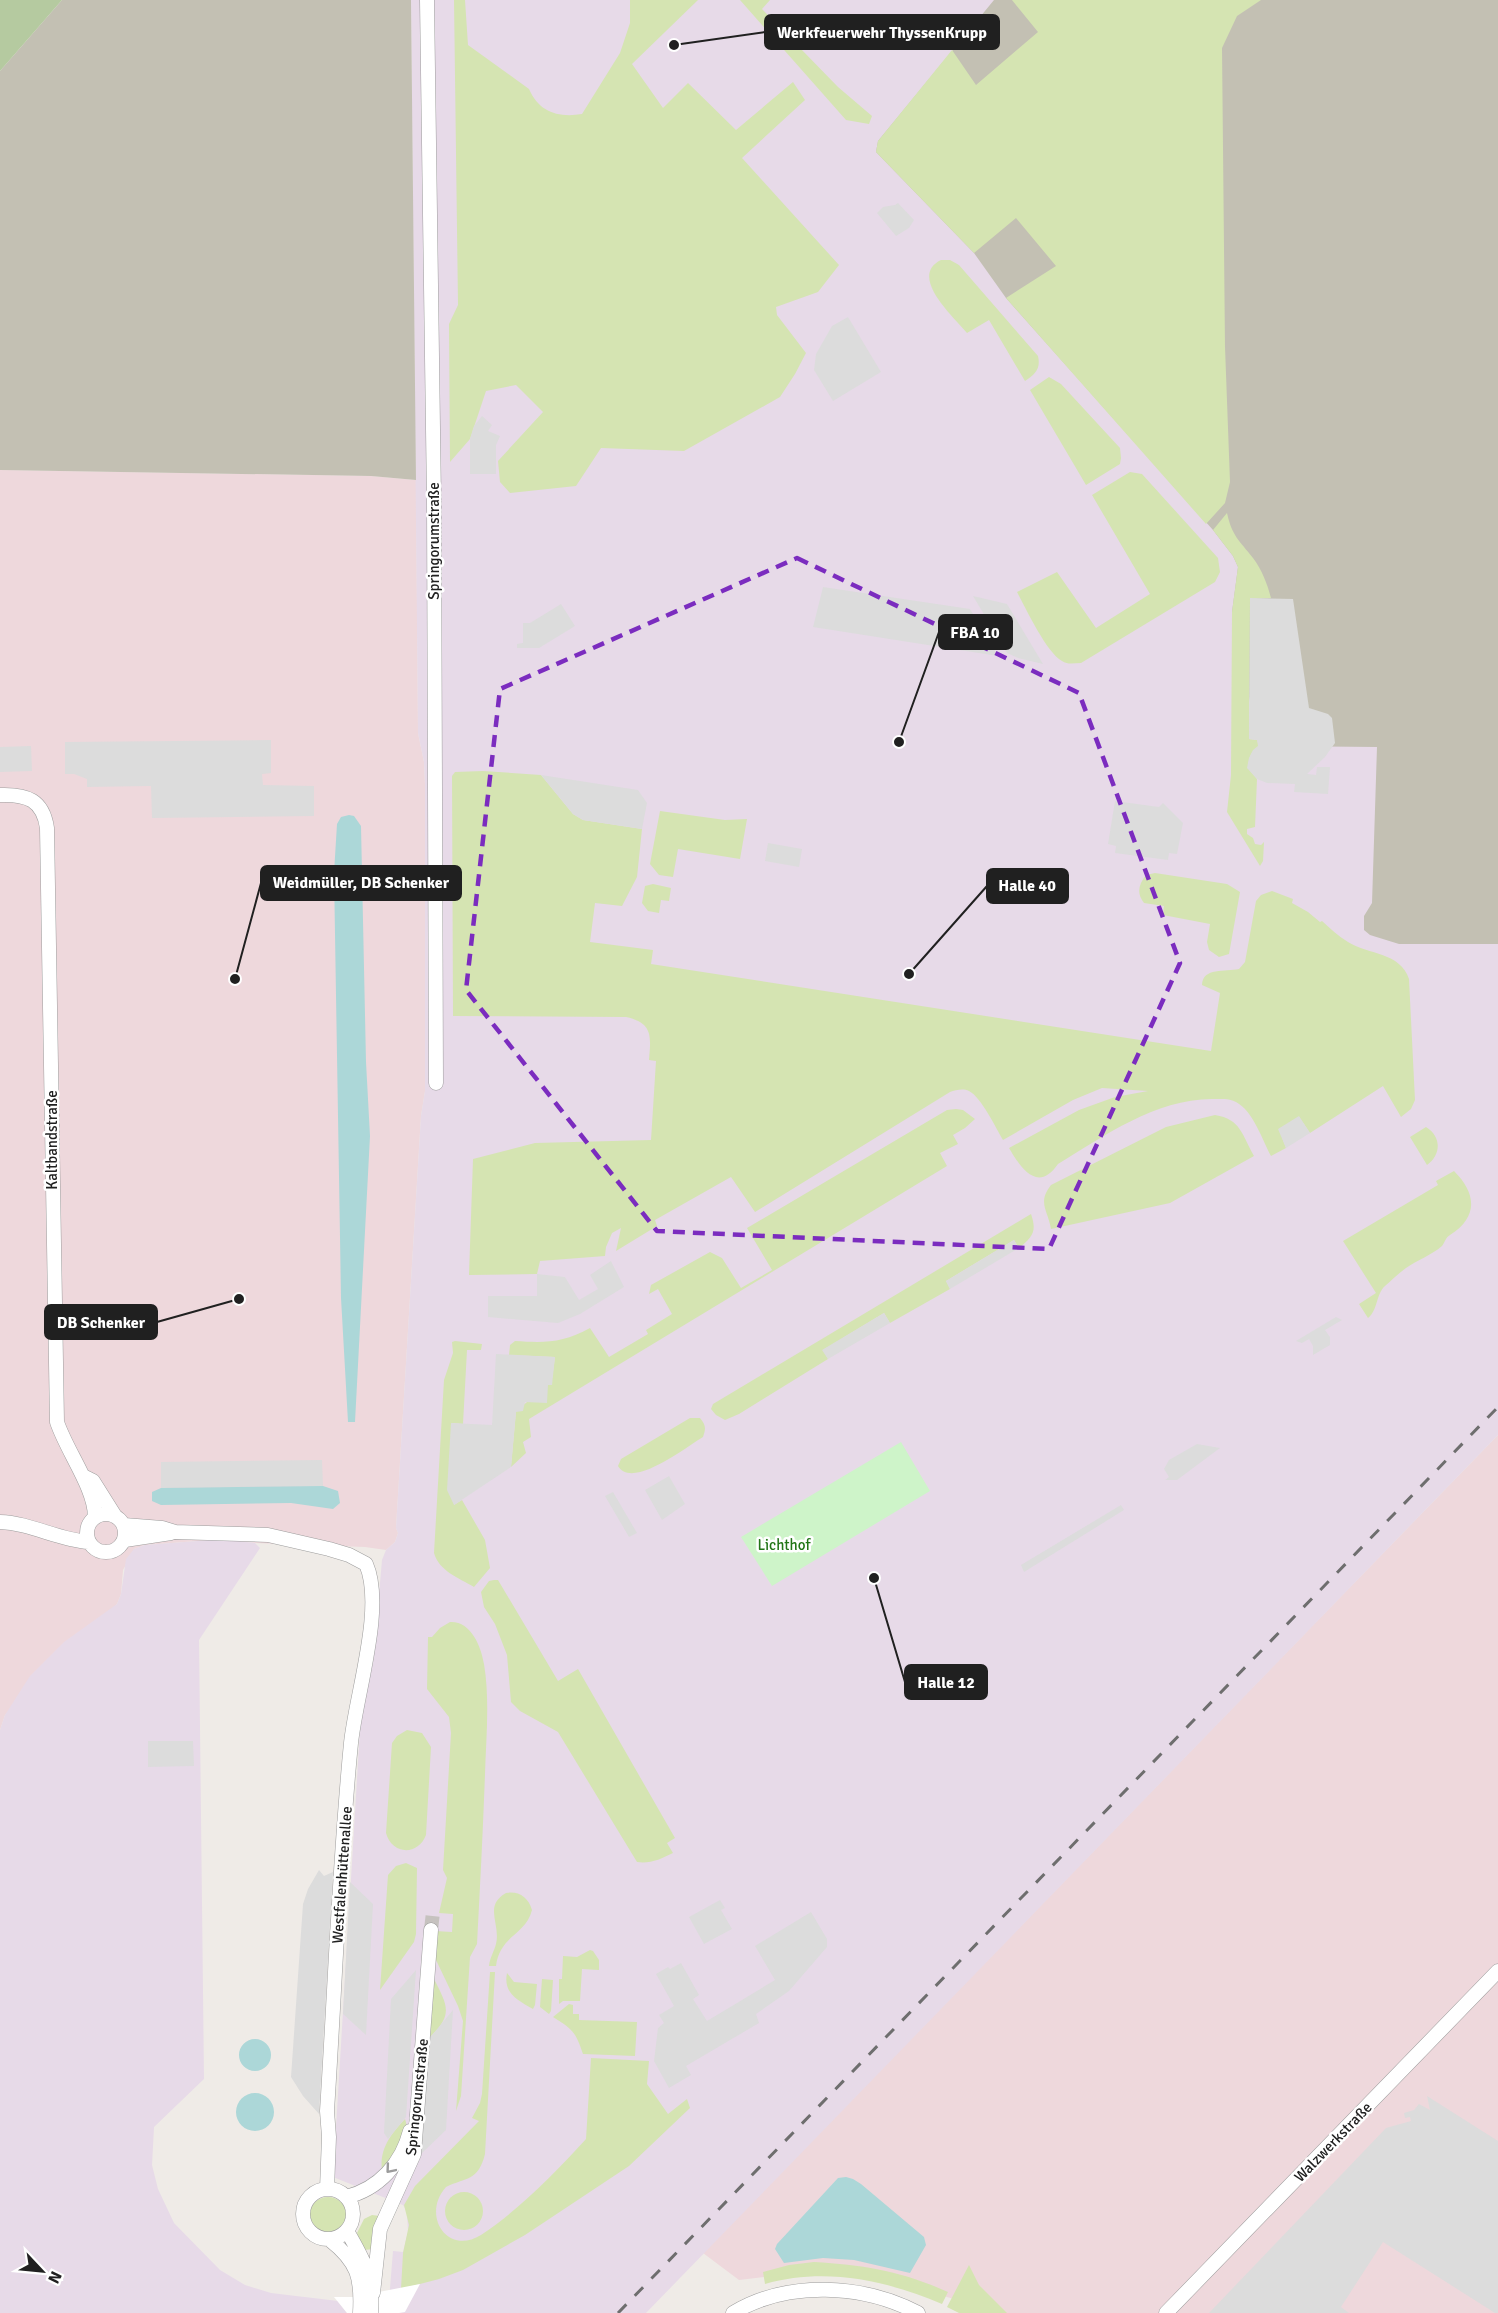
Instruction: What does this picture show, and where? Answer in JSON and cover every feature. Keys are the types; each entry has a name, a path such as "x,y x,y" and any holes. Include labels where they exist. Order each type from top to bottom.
{"street":[{"name":"Springorumstraße","path":"427,0 434,500 436,1083"},
{"name":"Kaltbandstraße","path":"0,795 17,794 35,802 45,815 47,828 57,1422 63,1441 83,1476 92,1498 90,1529"},
{"name":"Kaltbandstraße","path":"83,1476 93,1481 120,1520"},
{"path":"0,1522 52,1534 90,1529 106,1514 120,1520 176,1532"},
{"path":"120,1520 125,1540"},
{"path":"90,1529 93,1547 105,1553 118,1549 125,1540 176,1532"},
{"name":"Westfalenhüttenallee","path":"176,1532 268,1535 349,1555 366,1564 372,1576 373,1595 368,1645 350,1754 327,2111 329,2137 327,2189"},
{"name":"Springorumstraße","path":"346,2197 374,2186 394,2166 405,2149 411,2128 427,1929 415,2150 380,2229 373,2293"},
{"name":"Walzwerkstraße","path":"1166,2313 1498,1971"},
{"path":"327,2189 338,2191 346,2197 353,2212 352,2223 347,2231 330,2240 319,2238 310,2232 303,2217 304,2207 309,2198 327,2189"},
{"path":"347,2231 366,2265 373,2293 372,2313"},
{"path":"330,2240 347,2254 357,2270 361,2284 360,2313"},
{"path":"733,2313 766,2299 818,2290 845,2290 866,2294 918,2313"}],"highlighted area":[{"path":"797,558 1079,693 1180,963 1049,1249 657,1231 466,990 500,689"}],"shaded area":[{"path":"62,0 411,0 416,480 371,476 0,470 0,71"},
{"path":"411,0 1498,0 1498,1435 646,2313 388,2313 393,2251 403,2252 408,2232 407,2212 403,2205 333,2177 361,1713 373,1663 382,1560 386,1550 395,1542 398,1533 396,1528 421,1116 425,1091 425,784 424,762 418,733"},
{"path":"994,0 1498,0 1498,944 1399,944 1370,935 1364,930 1364,916 1372,903 1377,747 1259,746 1232,612 1238,567 1233,556 1213,530 1006,298 974,253 876,152 878,141"},
{"path":"898,203 914,220 909,228 896,236 877,213 883,207"},
{"path":"848,317 881,372 833,401 814,370 816,354 832,326"},
{"path":"482,416 492,425 488,431 500,436 496,445 496,474 470,474 470,439 474,426"},
{"path":"0,470 371,476 416,480 418,733 424,762 425,784 426,963 425,1091 421,1116 396,1528 398,1533 395,1542 386,1550 365,1547 255,1543 224,1539 145,1545 134,1549 123,1570 121,1594 117,1604 5,1715 0,1730"},
{"path":"823,587 970,609 998,656 813,627"},
{"path":"973,596 1007,604 1043,664 1007,653"},
{"path":"1250,598 1293,599 1309,708 1328,714 1332,718 1335,743 1325,757 1307,774 1316,775 1317,767 1330,767 1328,794 1294,792 1295,784 1267,783 1257,779 1247,768 1253,750 1258,746 1257,740 1249,739"},
{"path":"561,604 575,626 539,648 517,648 517,644 523,643 523,623 530,623"},
{"path":"271,740 271,773 262,774 263,785 314,786 314,816 152,818 151,786 87,787 87,779 74,774 65,774 65,742"},
{"path":"31,746 32,771 0,772 0,747"},
{"path":"541,775 638,790 647,803 642,829 583,820 573,814"},
{"path":"1115,801 1159,807 1163,803 1183,823 1177,854 1169,853 1168,860 1115,853 1116,846 1108,844"},
{"path":"768,843 802,849 799,867 765,861"},
{"path":"1299,1116 1310,1133 1286,1148 1278,1129"},
{"path":"1014,1240 1019,1248 950,1289 946,1281"},
{"path":"611,1261 624,1287 580,1314 558,1323 488,1317 488,1296 537,1296 537,1274 565,1277 579,1300 598,1289 590,1275"},
{"path":"884,1313 890,1323 828,1359 822,1350"},
{"path":"1336,1317 1342,1320 1325,1330 1330,1337 1330,1345 1313,1355 1313,1346 1309,1339 1302,1343 1296,1341"},
{"path":"496,1354 555,1357 552,1385 548,1385 547,1403 525,1402 523,1411 516,1412 511,1467 454,1505 447,1490 451,1423 492,1425"},
{"path":"1498,1435 1498,2313 989,2313 980,2307 904,2284 838,2268 739,2280 703,2253"},
{"path":"1197,1444 1220,1448 1177,1480 1165,1480 1169,1477 1164,1469 1169,1460"},
{"path":"322,1460 323,1486 161,1488 161,1462"},
{"path":"669,1476 685,1504 662,1520 645,1490"},
{"path":"613,1492 637,1533 629,1537 605,1496"},
{"path":"1121,1505 1124,1510 1024,1572 1021,1565"},
{"path":"224,1539 255,1543 260,1548 199,1640 204,2079 154,2127 152,2165 158,2189 174,2223 220,2270 245,2285 271,2293 338,2301 347,2313 0,2313 0,1730 5,1715 30,1676 64,1642 117,1604 121,1594 126,1559 134,1549 145,1545"},
{"path":"148,1741 193,1741 194,1766 148,1767"},
{"path":"319,1870 324,1876 333,1872 319,2114 303,2096 291,2077 303,1904 308,1889"},
{"path":"350,1882 373,1904 366,2035 343,2014"},
{"path":"720,1900 725,1908 721,1910 732,1929 704,1944 689,1917"},
{"path":"811,1912 827,1939 827,1947 789,1991 756,2014 759,2023 686,2066 691,2075 669,2088 654,2061 658,2028 664,2023 659,2015 674,2006 656,1974 681,1963 699,1995 693,1999 707,2021 775,1980 755,1946"},
{"path":"416,1970 406,2117 388,2139 384,2133 391,1999"},
{"path":"453,2010 446,2130 420,2155 428,2040"},
{"path":"1427,2096 1498,2141 1498,2313 1383,2242 1341,2307 1349,2313 1209,2313 1386,2128 1411,2121 1410,2117 1405,2118 1404,2113 1414,2110 1419,2104 1430,2110"}],"green space":[{"path":"0,0 62,0 0,71"},
{"path":"454,0 465,0 468,45 529,89 533,97 544,108 557,114 582,114 620,53 630,23 630,0 698,0 632,64 663,108 688,83 736,130 793,82 805,100 742,158 839,265 818,292 776,307 777,315 806,353 780,397 684,451 601,448 576,486 510,493 500,482 498,461 543,412 516,385 486,391 470,439 450,462 449,324 458,305"},
{"path":"740,0 770,0 762,9 838,87 872,116 869,124 846,120"},
{"path":"1012,0 1261,0 1237,16 1222,48 1225,347 1230,482 1225,503 1206,524 1006,298 1056,266 1016,218 974,253 876,152 878,141 952,50 976,85 1038,32"},
{"path":"941,260 950,260 959,265 1038,356 1039,364 1032,376 1025,381 989,320 967,333 944,307 931,286 929,276 932,267"},
{"path":"1049,377 1061,384 1120,448 1120,464 1086,485 1030,390"},
{"path":"1130,472 1142,474 1218,558 1220,572 1215,582 1081,663 1064,662 1050,649 1017,592 1057,572 1096,628 1150,594 1092,495"},
{"path":"1227,513 1234,533 1262,572 1271,598 1250,599 1249,739 1257,740 1259,746 1252,753 1248,764 1248,768 1257,779 1255,827 1247,829 1247,834 1253,838 1255,844 1261,845 1264,842 1263,861 1260,866 1227,812 1231,775 1232,612 1238,567 1233,556 1213,530"},
{"path":"483,771 541,775 573,814 583,820 642,829 637,877 622,906 595,903 590,942 653,950 651,964 1211,1051 1220,993 1202,985 1203,979 1206,975 1216,971 1239,969 1245,962 1256,901 1261,895 1272,891 1293,899 1292,903 1320,922 1322,921 1348,942 1383,955 1405,970 1409,979 1415,1100 1411,1109 1401,1117 1383,1086 1310,1133 1299,1117 1279,1129 1286,1148 1271,1156 1252,1119 1242,1106 1228,1099 1193,1100 1172,1105 1132,1121 1058,1164 1044,1177 1037,1177 1025,1170 1009,1148 1079,1110 1115,1097 1148,1091 1102,1088 1073,1100 1003,1140 974,1094 957,1090 950,1092 755,1212 731,1177 655,1220 657,1226 616,1251 621,1228 612,1233 605,1256 540,1261 537,1274 469,1275 473,1159 535,1143 651,1140 656,1061 649,1060 650,1037 646,1027 626,1017 453,1016 452,776 455,772"},
{"path":"660,811 725,820 747,819 740,859 678,849 673,877 659,875 650,864"},
{"path":"1155,873 1227,884 1240,892 1229,954 1219,957 1209,950 1207,942 1210,924 1163,915 1164,906 1144,903 1139,892 1140,885 1146,875"},
{"path":"653,884 671,888 669,901 661,900 659,913 648,911 642,903 645,886"},
{"path":"947,1110 963,1110 975,1119 953,1135 958,1144 940,1153 947,1166 529,1419 531,1437 523,1442 526,1453 511,1467 516,1411 551,1385 555,1357 509,1355 510,1345 515,1341 545,1342 562,1339 590,1328 609,1357 648,1334 646,1330 672,1314 658,1289 649,1294 651,1285 710,1252 722,1258 741,1288 772,1270 747,1228"},
{"path":"1215,1115 1236,1124 1254,1156 1170,1203 1051,1229 1044,1202 1051,1185 1166,1127"},
{"path":"1426,1127 1435,1136 1438,1146 1435,1156 1427,1165 1410,1137"},
{"path":"1454,1171 1467,1188 1470,1197 1470,1213 1466,1221 1447,1237 1442,1246 1406,1268 1385,1286 1374,1311 1368,1318 1359,1304 1376,1293 1343,1241 1438,1185 1436,1181"},
{"path":"1031,1214 1034,1229 1028,1240 1019,1248 1014,1240 946,1281 950,1289 890,1323 884,1313 823,1350 828,1359 739,1414 725,1420 711,1409 713,1404"},
{"path":"452,1342 482,1344 481,1350 467,1350 463,1424 452,1423 454,1505 462,1500 485,1540 490,1568 474,1587 440,1565 434,1553 444,1380 453,1353"},
{"path":"690,1418 702,1420 705,1427 703,1437 647,1470 635,1473 625,1472 618,1466 621,1459"},
{"name":"Lichthof","path":"901,1442 930,1491 772,1586 741,1537"},
{"path":"498,1580 558,1681 578,1669 675,1838 667,1843 673,1853 651,1862 637,1862 558,1732 520,1711 511,1702 507,1655 495,1624 484,1607 481,1592 489,1581"},
{"path":"450,1622 464,1626 474,1636 484,1664 487,1705 477,1944 470,1957 461,2096 456,2111 463,2021 436,1960 435,1931 452,1932 453,1914 439,1913 447,1878 443,1870 451,1733 449,1717 427,1689 428,1637 432,1637"},
{"path":"407,1730 422,1733 431,1747 426,1835 417,1847 405,1850 394,1846 386,1833 392,1743 397,1736"},
{"path":"406,1863 417,1868 416,1934 414,1942 380,1990 388,1875 396,1866"},
{"path":"506,1893 522,1896 532,1910 524,1925 502,1948 496,1966 489,1966 497,1937 495,1904"},
{"path":"590,1950 599,1960 599,1970 582,1969 580,2001 563,2001 559,2004 559,1979 562,1979 563,1956 577,1957"},
{"path":"490,1972 495,1972 485,2154 475,2174 446,2187 439,2198 436,2209 437,2220 441,2229 448,2236 458,2240 469,2240 481,2235 536,2190 586,2139 591,2058 649,2061 647,2084 668,2114 687,2099 690,2108 629,2166 525,2235 463,2270 401,2289 403,2253 409,2225 404,2205 415,2186 479,2121 472,2118 482,2094"},
{"path":"507,1973 514,1982 537,1984 533,2009 509,1991"},
{"path":"434,1979 446,2009 443,2022 430,2037"},
{"path":"542,1979 553,1980 549,2014 540,2007"},
{"path":"569,2004 573,2005 573,2014 579,2014 579,2020 637,2022 635,2056 583,2054 573,2032 553,2017"},
{"path":"405,2119 407,2126 404,2140 382,2171 384,2149"},
{"path":"464,2192 478,2197 483,2211 478,2225 464,2230 450,2225 445,2211 450,2197"},
{"path":"328,2197 341,2203 347,2216 341,2229 328,2235 315,2229 309,2216 315,2203"},
{"path":"372,2215 380,2216 375,2249 363,2250 357,2233 364,2219"},
{"path":"814,2262 882,2270 948,2292 942,2304 899,2288 855,2279 810,2277 765,2284 763,2272 789,2265"},
{"path":"969,2265 979,2285 1007,2313 959,2313 947,2307"}],"water":[{"path":"354,816 361,826 366,1062 370,1136 355,1422 348,1422 341,1298 334,873 337,824 341,817"},
{"path":"323,1486 338,1491 340,1503 333,1509 291,1503 161,1505 152,1501 152,1492 161,1488"},
{"path":"255,2039 266,2044 271,2055 266,2066 255,2071 244,2066 239,2055 244,2044"},
{"path":"255,2093 268,2099 274,2112 268,2125 255,2131 242,2125 236,2112 242,2099"},
{"path":"846,2177 861,2184 924,2237 926,2245 910,2273 854,2260 823,2258 784,2263 775,2249 777,2244 838,2178"}],"pier":[{"path":"420,2284 405,2312 399,2313 347,2313 334,2297 353,2297"}],"tunnel":[{"path":"431,1930 433,1912"}],"railway":[{"path":"618,2313 1498,1407"}],"place":[{"name":"Werkfeuerwehr ThyssenKrupp","path":"674,45"},
{"name":"FBA 10","path":"899,742"},
{"name":"Halle 40","path":"909,974"},
{"name":"Weidmüller, DB Schenker","path":"235,979"},
{"name":"DB Schenker","path":"239,1299"},
{"name":"Halle 12","path":"874,1578"}]}
